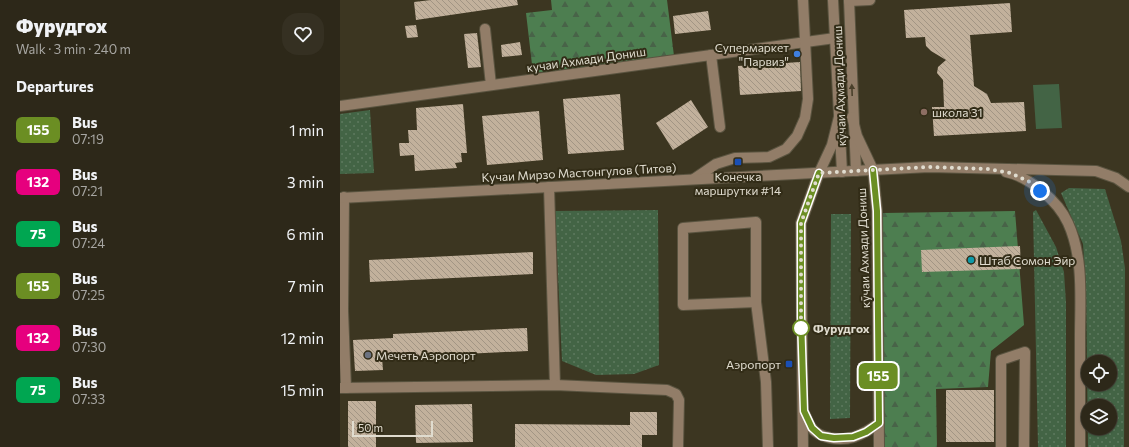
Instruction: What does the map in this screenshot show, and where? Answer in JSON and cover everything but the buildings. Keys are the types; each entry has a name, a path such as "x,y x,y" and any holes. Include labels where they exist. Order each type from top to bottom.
{"street":[{"path":"693,180 716,164 735,158 769,157 786,149 797,136 805,118 808,99 803,0"},
{"path":"833,0 842,172"},
{"path":"849,0 870,0"},
{"name":"кӯчаи Аҳмади Дониш","path":"849,0 852,117 856,171"},
{"path":"485,29 491,85"},
{"name":"кучаи Ахмади Дониш","path":"340,106 835,38"},
{"path":"711,55 720,127"},
{"path":"803,447 804,411 801,317 801,223 819,173 832,145 838,117"},
{"name":"кӯчаи Ахмади Дониш","path":"852,117 857,136 873,170 877,211 879,447"},
{"name":"Кучаи Мирзо Мастонгулов (Титов)","path":"342,198 929,167 988,169"},
{"path":"988,169 1096,171 1116,178 1129,186"},
{"path":"988,169 1010,173 1030,182 1059,210 1068,222 1073,236 1077,251 1080,290 1080,447"},
{"path":"549,187 555,385"},
{"path":"342,198 343,388 555,385 672,391 676,394 679,400 678,447"},
{"path":"756,302 683,304 683,228 756,222 756,302 766,382 768,447"},
{"path":"1002,447 1001,360 1025,352 1024,447"},
{"path":"804,411 812,428 821,436 834,438 853,437 866,432 879,423"}],"green space":[{"path":"551,0 667,0 674,56 533,73 526,13 552,10"},
{"path":"1059,84 1062,128 1036,129 1033,85"},
{"path":"370,110 374,173 340,174 340,114"},
{"path":"1069,188 1105,189 1121,241 1125,268 1124,447 1088,447 1088,435 1117,435 1117,399 1087,399 1087,391 1117,391 1117,355 1087,355 1086,288 1083,244 1061,193"},
{"path":"658,210 659,365 634,374 596,375 562,361 555,211"},
{"path":"1036,210 1056,247 1064,272 1066,303 1066,447 1038,447 1033,212"},
{"path":"1015,211 1024,325 991,351 988,387 936,389 937,447 884,447 883,213"},
{"path":"831,214 851,214 850,418 830,419"}],"bus line":[{"name":"155","path":"819,173 801,223 801,317 804,411 812,428 821,436 834,438 853,437 866,432 879,423 877,211 873,170"}],"place":[{"name":"Супермаркет \"Парвиз\"","path":"797,54"},
{"name":"школа 31","path":"924,112"},
{"name":"Конечка маршрутки #14","path":"738,162"},
{"name":"Штаб Сомон Эйр","path":"971,260"},
{"name":"Фурудгох","path":"801,328"},
{"name":"Мечеть Аэропорт","path":"368,355"},
{"name":"Аэропорт","path":"789,364"}],"route":[{"path":"801,328 801,330 801,317 801,223 819,173 929,167 988,169 1010,173 1030,182 1040,191"}]}
